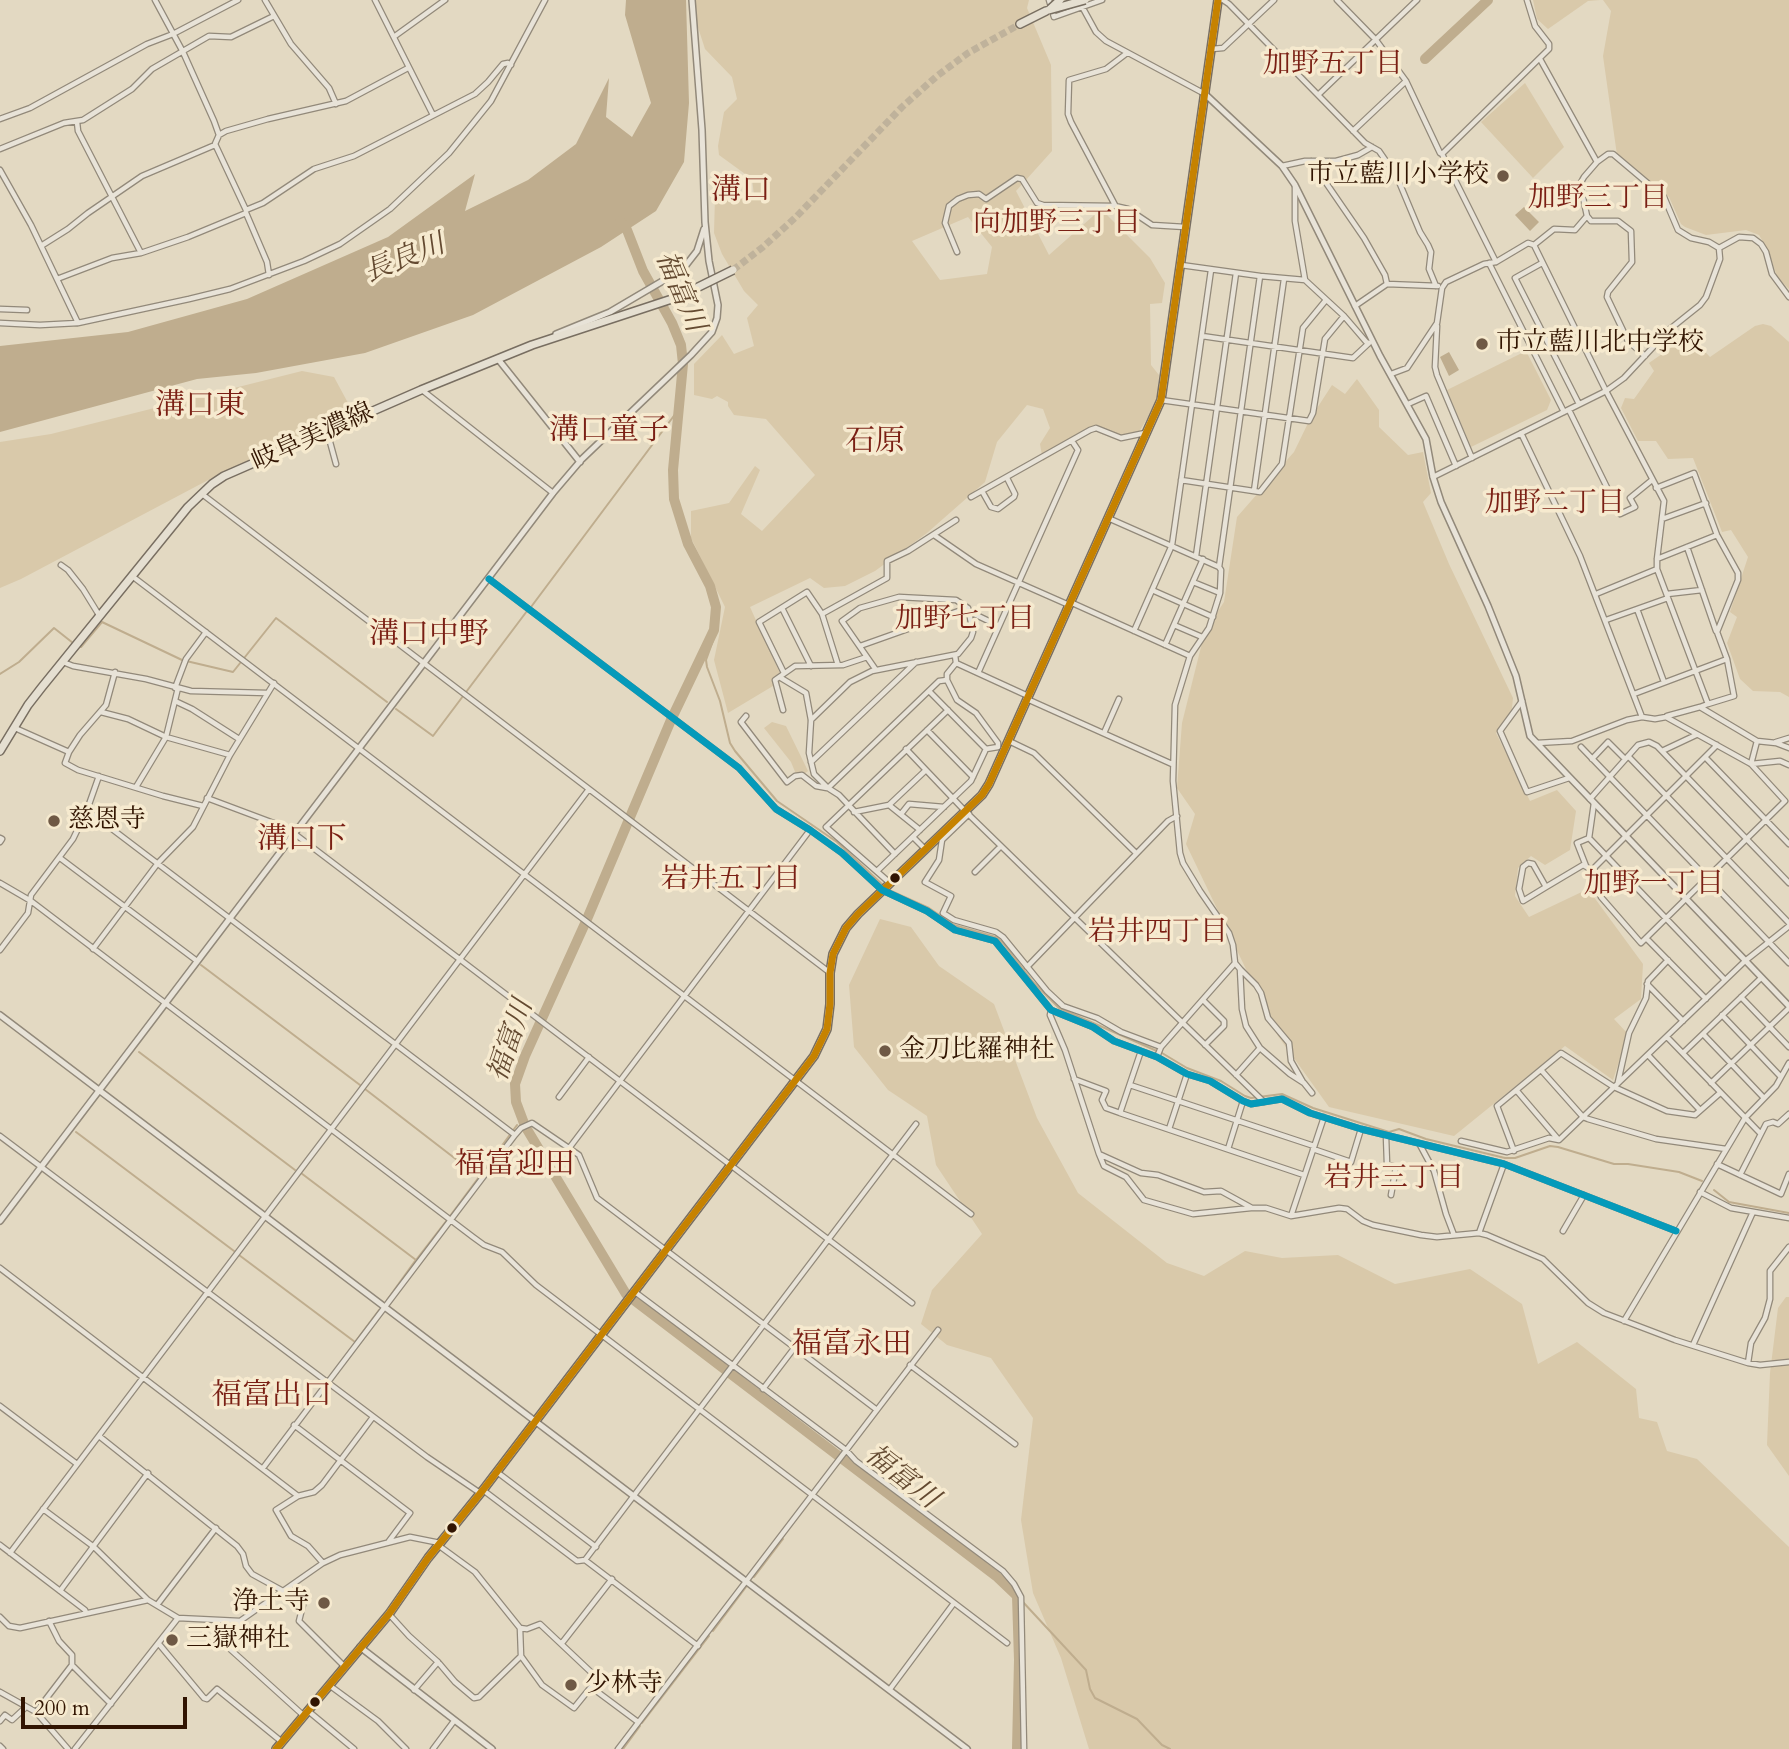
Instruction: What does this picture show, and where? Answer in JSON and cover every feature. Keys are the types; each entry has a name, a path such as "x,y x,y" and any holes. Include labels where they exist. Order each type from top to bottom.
{"main road":[{"path":"1048,10 1060,0"},
{"path":"1020,24 1069,0"},
{"path":"279,1745 389,1615 439,1544 497,1472 818,1050 827,1029 833,954 846,928 886,886 967,813 989,784 1001,748 1009,741 1161,400 1220,0"},
{"path":"1048,10 1083,3"},
{"name":"岐阜美濃線","path":"0,751 28,705 132,576 201,493 224,476 532,345 645,308 703,286 733,270"}],"street":[{"path":"155,0 183,52 219,135"},
{"path":"0,119 30,108 147,44 173,34 238,0"},
{"path":"265,0 291,44 329,88 336,104"},
{"path":"375,0 433,116"},
{"path":"395,36 445,0"},
{"path":"0,323 78,323 203,296 269,275 340,244 390,209 449,153 491,101 545,0"},
{"path":"0,1221 553,493 580,462 712,332 717,318 716,289 709,261 705,222 702,130 692,0"},
{"path":"1049,0 1054,17 1083,3 1102,0"},
{"path":"1078,0 1083,3 1096,32 1106,41 1205,94 1282,166 1295,185 1371,343 1408,404 1430,449 1433,477 1441,502 1516,676 1527,729 1536,743 1789,1007 1711,1083"},
{"path":"1220,0 1249,24 1353,131 1379,151 1397,177 1431,252 1429,269 1439,287 1435,367 1472,458"},
{"path":"1211,49 1223,48 1274,0"},
{"path":"1337,0 1376,40 1406,81 1496,262"},
{"path":"1318,95 1417,0"},
{"path":"1442,154 1549,49 1549,44 1535,26 1527,0"},
{"path":"0,149 64,123 83,120 132,89 152,69 209,36 231,37 274,16"},
{"path":"1115,206 1068,114 1069,80 1106,69 1127,53"},
{"path":"1540,60 1597,162"},
{"path":"57,279 112,258 141,253 188,237 246,211 263,203 314,169 354,156 475,94 503,64 512,65"},
{"path":"41,246 142,176 215,145 219,135 226,131 336,104 408,68"},
{"path":"1353,131 1406,81"},
{"path":"76,122 78,131 141,253"},
{"path":"215,145 246,211 267,262 269,275"},
{"path":"1282,166 1311,161 1336,162 1372,147"},
{"path":"1645,356 1628,341 1607,297 1632,262 1631,231 1618,221 1591,221 1587,216 1580,184 1597,162 1613,154 1664,197 1678,230 1719,248"},
{"path":"1311,161 1364,238 1385,275 1387,284"},
{"path":"0,170 78,323"},
{"path":"957,252 945,223 949,206 968,195 979,194 986,199 1017,178 1022,179 1037,203 1042,205 1115,206 1128,209 1152,225 1186,227"},
{"path":"1295,185 1295,221 1305,281"},
{"path":"1534,245 1554,229 1574,230 1587,216"},
{"path":"532,345 610,312 689,264 700,245 705,222"},
{"path":"1719,248 1739,237 1753,239 1761,244 1772,274 1789,296"},
{"path":"1355,306 1387,284 1439,287 1489,262 1496,262 1528,243 1534,245 1664,501 1657,569 1708,704"},
{"path":"700,245 709,261"},
{"path":"1433,477 1606,391 1625,378 1670,329 1706,297 1720,259 1719,248"},
{"path":"1489,262 1620,514 1635,507 1630,498 1652,480"},
{"path":"1542,262 1516,278 1579,404"},
{"path":"1181,265 1305,281 1371,343"},
{"path":"1134,631 1172,545 1211,270"},
{"path":"1196,556 1236,273"},
{"path":"1259,276 1219,567 1220,593 1213,617 1190,656 1175,705 1172,764 1183,863 1229,933 1235,963 1261,993 1268,1018 1289,1043 1291,1061 1312,1093"},
{"path":"1254,491 1284,279"},
{"path":"1181,480 1260,492 1282,464 1303,328 1326,300"},
{"path":"0,309 27,310"},
{"path":"1161,400 1310,421 1325,339 1344,316"},
{"path":"1391,374 1407,368 1437,323"},
{"path":"1202,336 1353,358 1371,343"},
{"path":"498,359 580,462"},
{"path":"421,390 553,493"},
{"path":"1408,404 1426,396 1456,466"},
{"path":"971,497 1096,428 1121,438 1146,433"},
{"path":"327,431 336,464"},
{"path":"1521,433 1596,594 1642,717"},
{"path":"978,673 1078,450 1072,441"},
{"path":"1656,488 1694,473 1717,535 1738,573 1738,580 1717,632"},
{"path":"982,491 991,507 998,509 1015,494 1006,478"},
{"path":"201,493 830,972"},
{"path":"1662,520 1706,503"},
{"path":"1107,518 1219,567"},
{"path":"822,614 887,578 887,561 956,520"},
{"path":"934,535 976,564 1190,656"},
{"path":"1657,559 1717,535"},
{"path":"1536,743 1576,741 1627,720 1666,717 1734,696 1727,659 1687,547"},
{"path":"1165,645 1203,559"},
{"path":"61,565 83,589 100,616"},
{"path":"1596,594 1657,569"},
{"path":"132,576 971,1214"},
{"path":"489,579 739,768 776,809 945,925 995,941 1051,1010 1093,1027 1114,1041 1141,1051 1159,1052"},
{"path":"1193,582 1220,593"},
{"path":"1152,590 1213,617"},
{"path":"1606,620 1667,596 1702,590"},
{"path":"838,665 822,614 807,592 758,622 782,676 806,694 811,720 811,762 814,774 848,804 895,854"},
{"path":"876,670 842,621 860,608 899,597 956,600 999,626"},
{"path":"782,608 811,666"},
{"path":"1637,609 1664,682"},
{"path":"859,646 969,610"},
{"path":"811,720 850,682 876,670 956,655 971,638 969,610"},
{"path":"1174,625 1202,637"},
{"path":"136,788 166,737 176,701 176,688 185,661 206,632"},
{"path":"929,691 986,749 1001,748 976,713 957,700 947,680 947,674 956,663 956,655"},
{"path":"783,710 775,680 795,666 838,665 867,657"},
{"path":"1634,694 1727,659"},
{"path":"63,662 176,688 204,692 227,690 267,693"},
{"path":"811,762 916,662"},
{"path":"956,663 1172,764"},
{"path":"115,672 109,699 80,735 65,762 78,770 203,806"},
{"path":"828,788 939,681 947,680"},
{"path":"93,948 158,863 193,827 239,739 274,683"},
{"path":"1104,733 1119,699"},
{"path":"176,701 239,739"},
{"path":"1522,701 1500,731 1527,792 1569,778"},
{"path":"1700,706 1757,741 1776,743 1789,748"},
{"path":"886,886 877,871 827,827 948,710"},
{"path":"101,712 128,719 166,737 230,755"},
{"path":"746,716 741,722 787,782 799,775 816,786 828,788"},
{"path":"1594,870 1606,906 1641,943 1765,820 1787,803 1751,764 1666,717"},
{"path":"13,727 69,752"},
{"path":"927,730 973,777"},
{"path":"1662,751 1697,735"},
{"path":"1776,743 1789,738"},
{"path":"1009,741 1034,753 1136,853"},
{"path":"1751,764 1757,741"},
{"path":"1559,1140 1745,961 1789,924 1627,757 1608,742 1592,759"},
{"path":"1725,980 1589,838 1592,801 1638,745 1649,742 1662,751 1789,883"},
{"path":"1594,870 1717,746"},
{"path":"1581,747 1789,962"},
{"path":"906,749 967,813 1260,1098"},
{"path":"877,871 973,777 986,749"},
{"path":"1705,757 1789,844"},
{"path":"1751,764 1780,761 1789,765"},
{"path":"854,812 889,805 926,770"},
{"path":"0,950 28,913 32,895 73,839 88,810 99,776"},
{"path":"10,1553 589,789"},
{"path":"207,798 256,814 295,833 912,1303"},
{"path":"901,814 909,804 945,807"},
{"path":"889,805 920,830"},
{"path":"88,810 514,1134"},
{"path":"967,813 942,840 939,860 925,882 951,896 943,913 996,932 1009,942 1047,992 1063,1006 1097,1018 1159,1052 1187,1074 1210,1081 1251,1104 1260,1098 1282,1099 1361,1129 1504,1164 1676,1231"},
{"path":"1027,967 1136,853 1168,821 1177,816"},
{"path":"570,1147 810,830"},
{"path":"913,837 925,849"},
{"path":"1586,867 1577,843 1589,838"},
{"path":"975,872 1000,845"},
{"path":"60,858 197,961"},
{"path":"1546,887 1533,864 1528,863 1523,867 1519,889 1523,901 1583,865 1594,870"},
{"path":"0,883 31,901 484,1245 502,1252 536,1285 1007,1643"},
{"path":"1646,938 1706,999"},
{"path":"1616,1085 1629,1033 1646,998 1647,984 1668,960"},
{"path":"1159,1052 1235,963"},
{"path":"1240,969 1242,1009 1246,1026 1260,1048 1304,1083"},
{"path":"1683,1053 1761,978"},
{"path":"1647,984 1683,1021"},
{"path":"1741,997 1789,1047"},
{"path":"1203,1000 1224,1021 1224,1026 1205,1045"},
{"path":"1051,1010 1050,1015 1066,1050 1104,1166 1126,1177 1144,1200 1194,1214 1266,1208 1291,1216 1339,1208 1347,1209 1373,1225 1421,1235 1479,1233 1543,1259 1588,1303 1624,1321 1748,1363 1760,1365 1789,1362"},
{"path":"0,1015 967,1749"},
{"path":"1722,1015 1781,1077"},
{"path":"1703,1034 1764,1098"},
{"path":"1667,1037 1760,1133"},
{"path":"1236,1075 1260,1048"},
{"path":"1120,1113 1141,1051"},
{"path":"1514,1151 1497,1106 1561,1053 1667,1111 1695,1115 1720,1093"},
{"path":"1647,1055 1700,1110"},
{"path":"559,1097 589,1057"},
{"path":"1624,1321 1745,1118 1776,1086 1789,1063"},
{"path":"1542,1071 1583,1117 1656,1139 1726,1149"},
{"path":"1169,1129 1187,1074"},
{"path":"1074,1079 1106,1091 1102,1100 1106,1108 1304,1175"},
{"path":"1130,1085 1350,1162 1361,1129"},
{"path":"1517,1091 1559,1140"},
{"path":"1228,1149 1243,1101"},
{"path":"1740,1175 1766,1124 1778,1124 1789,1114"},
{"path":"1291,1216 1324,1117"},
{"path":"263,1468 514,1134 530,1124 540,1126 570,1147 583,1161 584,1171 597,1198 877,1410"},
{"path":"585,1560 916,1124"},
{"path":"0,1136 373,1418 577,1561 585,1560 698,1646"},
{"path":"1386,1136 1387,1164 1396,1167 1391,1195"},
{"path":"1461,1141 1507,1152 1549,1138 1559,1140"},
{"path":"1420,1145 1434,1171 1454,1235"},
{"path":"1099,1154 1141,1172 1158,1175 1204,1192 1221,1191 1252,1208"},
{"path":"1479,1233 1504,1164"},
{"path":"1717,1164 1780,1194 1789,1174"},
{"path":"1700,1192 1727,1206 1789,1218"},
{"path":"1563,1231 1584,1195"},
{"path":"1693,1345 1753,1212"},
{"path":"1748,1363 1751,1343 1765,1318 1770,1299 1770,1271 1789,1247"},
{"path":"0,1268 298,1496"},
{"path":"634,1292 1003,1571 1014,1584 1021,1600 1024,1749"},
{"path":"618,1749 938,1330"},
{"path":"763,1389 795,1347"},
{"path":"910,1365 1015,1444"},
{"path":"0,1406 77,1464"},
{"path":"323,1563 308,1546 291,1536 276,1510 298,1496 314,1492 373,1418"},
{"path":"294,1426 410,1513 388,1542"},
{"path":"99,1436 237,1546 252,1574 283,1591"},
{"path":"497,1472 596,1546"},
{"path":"60,1591 148,1473"},
{"path":"43,1509 94,1547 148,1600 178,1618 240,1621"},
{"path":"157,1605 215,1528"},
{"path":"354,1749 305,1713 230,1649 240,1621 323,1563 340,1555 410,1537 439,1544 475,1572 520,1628 522,1656 542,1685 574,1708 592,1687 595,1679 593,1674 540,1624 527,1629 520,1628"},
{"path":"0,1545 86,1613"},
{"path":"562,1643 612,1579"},
{"path":"289,1587 303,1605 299,1621 344,1666"},
{"path":"0,1617 9,1626 20,1628 148,1600"},
{"path":"890,1689 954,1603"},
{"path":"389,1615 474,1698 479,1697 522,1656"},
{"path":"75,1749 178,1618"},
{"path":"36,1712 72,1665 72,1655 59,1641 49,1621"},
{"path":"159,1644 204,1698 207,1699 217,1689 279,1745"},
{"path":"360,1647 492,1749"},
{"path":"414,1690 438,1662"},
{"path":"72,1665 111,1704"},
{"path":"328,1685 378,1721 406,1749"},
{"path":"592,1687 638,1723"},
{"path":"0,1692 36,1712 68,1749"},
{"path":"0,1721 5,1715 12,1720 26,1707"},
{"path":"433,1749 454,1721"}],"shaded area":[{"path":"696,0 1029,0 1027,8 1051,65 1052,151 1016,191 1049,255 1101,209 1150,258 1165,283 1162,303 1150,304 1151,365 1159,375 1157,402 1139,432 1120,435 1095,429 1043,461 1040,444 1050,428 1043,409 1027,405 997,442 985,482 927,533 875,571 845,586 824,588 810,578 750,607 783,680 728,713 714,660 725,607 691,538 691,511 729,503 755,466 760,470 741,514 762,531 815,475 766,419 734,415 728,402 717,396 712,399 694,395 694,364 722,335 734,354 754,346 747,318 758,305 744,291 722,254 714,233 715,197 724,191 754,195 752,179 719,155 724,112 737,99 732,77 705,49 695,18","holes":["968,217 992,247 987,274 940,280 912,241"]},
{"path":"1533,0 1600,0 1588,1 1548,29 1537,19"},
{"path":"1603,0 1789,0 1789,289 1777,277 1769,252 1759,235 1746,230 1706,235 1685,227 1681,224 1669,197 1617,155 1603,56 1611,11"},
{"path":"1525,83 1564,147 1533,178 1481,122"},
{"path":"1755,326 1771,326 1789,342 1789,697 1780,692 1753,691 1740,679 1727,643 1737,617 1730,612 1748,557 1731,530 1722,532 1693,458 1668,459 1656,441 1638,441 1621,408 1625,398 1634,399 1654,371 1649,363 1689,335 1710,357"},
{"path":"1526,351 1551,400 1547,410 1471,447 1447,390"},
{"path":"302,371 334,377 354,414 212,478 0,588 0,442 51,434"},
{"path":"1357,379 1379,410 1379,427 1408,455 1423,452 1431,493 1423,502 1449,564 1513,698 1511,717 1496,733 1530,801 1557,790 1576,811 1570,850 1545,865 1531,856 1518,868 1515,896 1529,917 1588,889 1643,964 1641,999 1614,1019 1628,1034 1613,1080 1565,1046 1454,1136 1329,1107 1278,1036 1186,844 1195,814 1177,788 1182,723 1205,631 1224,602 1237,517 1294,452 1310,419 1332,385 1345,394"},
{"path":"772,722 786,726 808,771 798,779 791,762 764,728"},
{"path":"880,919 911,927 939,966 994,1004 1037,1118 1078,1193 1167,1263 1204,1276 1245,1251 1282,1258 1338,1255 1395,1284 1470,1269 1522,1304 1538,1364 1577,1342 1636,1389 1639,1418 1657,1422 1667,1451 1697,1459 1789,1547 1789,1749 1089,1749 1061,1658 1033,1593 1021,1520 1033,1418 991,1358 947,1345 921,1324 932,1290 982,1234 936,1165 927,1116 888,1090 854,1047 849,985"},
{"path":"1786,1297 1789,1297 1789,1476 1767,1445 1770,1373 1778,1308"}],"water":[{"name":"長良川","path":"626,0 686,0 689,103 684,162 656,211 601,247 473,315 365,353 256,373 197,379 0,432 0,346 128,332 247,299 388,237 475,174 465,211 528,180 576,144 609,78 606,117 632,137 651,103 625,15"},
{"path":"1524,207 1539,222 1530,231 1515,215"},
{"path":"1449,352 1459,370 1449,376 1440,357"}],"waterway":[{"path":"1425,59 1488,0"},
{"name":"福富川","path":"620,221 627,230 643,271 681,345 683,364 673,470 674,499 688,544 710,586 716,607 714,630 671,720 587,919 525,1056 515,1084 516,1102 525,1126 626,1294 996,1576 1017,1596 1017,1749"},
{"path":"531,607 679,409"},
{"path":"396,709 433,736 527,611"},
{"path":"81,647 102,622 182,660 233,672 276,618 387,702"},
{"path":"0,674 19,662 54,628 73,643"},
{"path":"714,630 706,660 707,667 720,701 730,743 735,751 777,801 837,842 885,887"},
{"path":"889,890 929,908 954,925 996,937 1033,982 1059,1008 1157,1051"},
{"path":"201,965 360,1085"},
{"path":"139,1052 295,1170"},
{"path":"1162,1053 1187,1068 1221,1081 1245,1096 1251,1098 1282,1094 1313,1108 1389,1132 1399,1129 1426,1139 1505,1158 1515,1158 1550,1146 1558,1147 1614,1164 1679,1172 1702,1181"},
{"path":"365,1089 479,1177 517,1125"},
{"path":"76,1132 234,1251"},
{"path":"301,1173 416,1260 447,1220"},
{"path":"450,1216 479,1177"},
{"path":"1714,1190 1729,1202 1789,1213"},
{"path":"239,1255 355,1342 379,1310"},
{"path":"387,1300 415,1261"},
{"path":"754,1577 783,1539"},
{"path":"713,1631 746,1587"},
{"path":"1022,1601 1086,1670 1095,1698 1137,1719 1162,1745 1170,1749"},
{"path":"642,1723 709,1636"},
{"path":"623,1749 640,1726"}],"tunnel":[{"path":"733,270 796,217 902,107 937,76 968,53 1020,24"}],"transit line":[{"path":"276,1749 389,1614 428,1558 483,1490 814,1056 827,1029 833,954 846,928 982,795 989,784 1161,400 1218,0"},
{"path":"489,579 739,768 776,809 842,853 882,890 927,911 955,930 995,941 1051,1010 1093,1027 1114,1041 1157,1057 1187,1074 1210,1081 1251,1104 1282,1099 1310,1113 1361,1129 1504,1164 1676,1231"}],"place":[{"name":"市立藍川小学校","path":"1503,176"},
{"name":"市立藍川北中学校","path":"1482,344"},
{"name":"慈恩寺","path":"54,821"},
{"name":"金刀比羅神社","path":"885,1051"},
{"name":"浄土寺","path":"324,1603"},
{"name":"三嶽神社","path":"172,1640"},
{"name":"少林寺","path":"571,1685"}],"district":[{"name":"加野五丁目","path":"1333,66"},
{"name":"溝口","path":"741,192"},
{"name":"加野三丁目","path":"1598,200"},
{"name":"向加野三丁目","path":"1057,225"},
{"name":"溝口東","path":"200,407"},
{"name":"溝口童子","path":"609,432"},
{"name":"石原","path":"875,443"},
{"name":"加野二丁目","path":"1555,505"},
{"name":"加野七丁目","path":"965,621"},
{"name":"溝口中野","path":"429,636"},
{"name":"溝口下","path":"302,841"},
{"name":"岩井五丁目","path":"731,881"},
{"name":"加野一丁目","path":"1654,886"},
{"name":"岩井四丁目","path":"1158,934"},
{"name":"福富迎田","path":"515,1166"},
{"name":"岩井三丁目","path":"1394,1180"},
{"name":"福富永田","path":"852,1346"},
{"name":"福富出口","path":"272,1397"}]}
